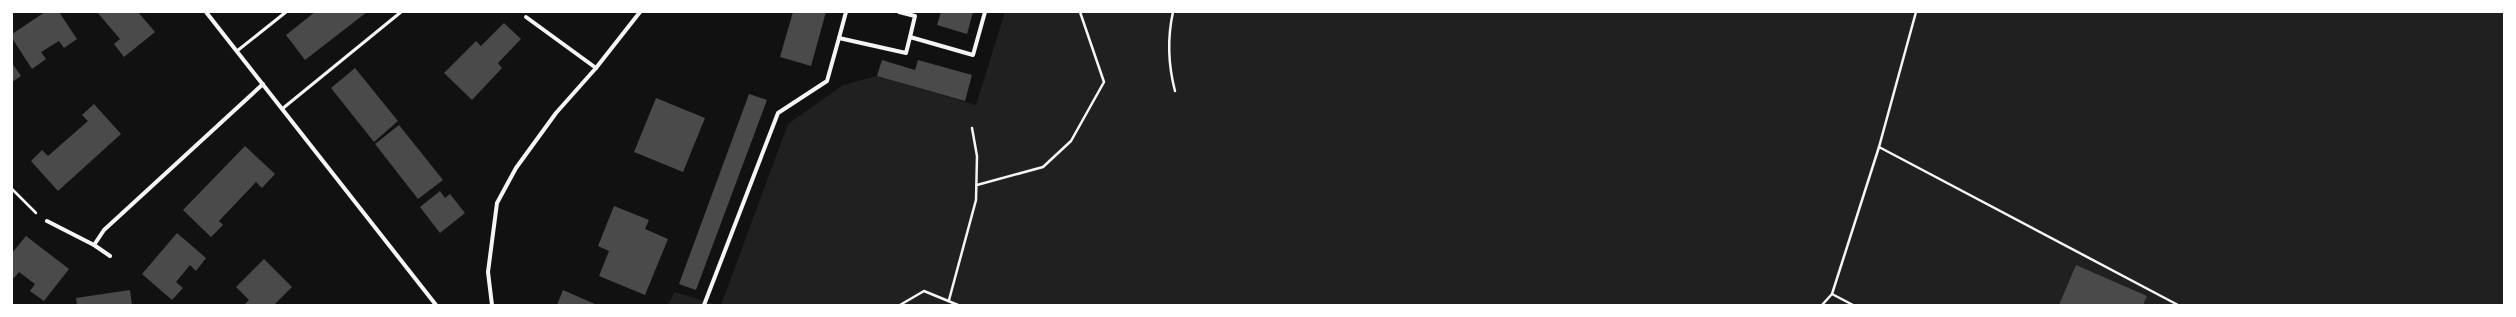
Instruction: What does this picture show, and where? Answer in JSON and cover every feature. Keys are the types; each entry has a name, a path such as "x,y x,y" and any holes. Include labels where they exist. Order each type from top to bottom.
{"street":[{"path":"206,12 436,305"},
{"path":"492,305 488,272 497,203 516,168 556,113 596,68 640,12"},
{"path":"704,305 778,113 827,81 846,12"},
{"path":"839,38 906,53 915,16 899,12"},
{"path":"910,37 973,55 985,12"},
{"path":"526,17 596,68"},
{"path":"94,245 104,230 263,84"},
{"path":"47,221 94,245 110,256"}],"lane":[{"path":"237,51 286,12"},
{"path":"282,108 401,12"}],"path":[{"path":"977,185 1043,167 1071,141 1104,82 1080,12"},
{"path":"1173,12 1169,32 1169,68 1175,91"},
{"path":"1822,305 1832,294 1879,147 1916,12"},
{"path":"949,300 976,200 977,156 972,128"},
{"path":"1879,147 2178,305"},
{"path":"12,189 30,209 47,221"},
{"path":"900,305 924,291 958,305"},
{"path":"1832,294 1853,305"}],"shaded area":[{"path":"1005,12 2504,12 2504,305 721,305 788,124 843,85 877,76 976,105"},
{"path":"675,292 718,305 668,305"}],"building":[{"path":"45,12 59,12 77,39 64,48 59,41 41,52 46,59 32,69 12,38 12,34"},
{"path":"97,12 138,12 155,32 124,57 114,44 120,39"},
{"path":"315,12 367,12 305,60 286,35"},
{"path":"793,12 826,12 811,66 780,57"},
{"path":"941,12 973,12 967,34 937,25"},
{"path":"504,23 521,39 498,63 502,68 472,100 444,73 476,41 481,46"},
{"path":"882,60 915,70 918,60 972,75 965,101 877,76"},
{"path":"12,63 21,76 12,82"},
{"path":"355,68 398,121 374,142 331,88"},
{"path":"749,94 767,100 696,290 679,284"},
{"path":"656,98 705,118 683,172 634,152"},
{"path":"94,104 121,134 58,191 31,161 42,150 48,156 88,121 82,115"},
{"path":"399,125 443,180 418,199 375,144"},
{"path":"245,146 275,174 262,188 256,182 219,221 223,225 211,237 183,210"},
{"path":"440,191 445,198 450,194 465,213 440,233 420,207"},
{"path":"614,206 649,220 645,229 668,239 645,295 599,276 609,251 598,246"},
{"path":"177,233 206,258 196,271 190,265 176,282 183,288 172,300 142,274"},
{"path":"26,236 69,269 44,301 30,291 35,284 19,272 14,278 12,277 12,253"},
{"path":"264,259 292,287 274,305 244,305 249,300 236,287"},
{"path":"2076,265 2147,296 2143,305 2059,305"},
{"path":"130,290 132,305 77,305 76,298"},
{"path":"563,290 597,305 557,305"}]}
